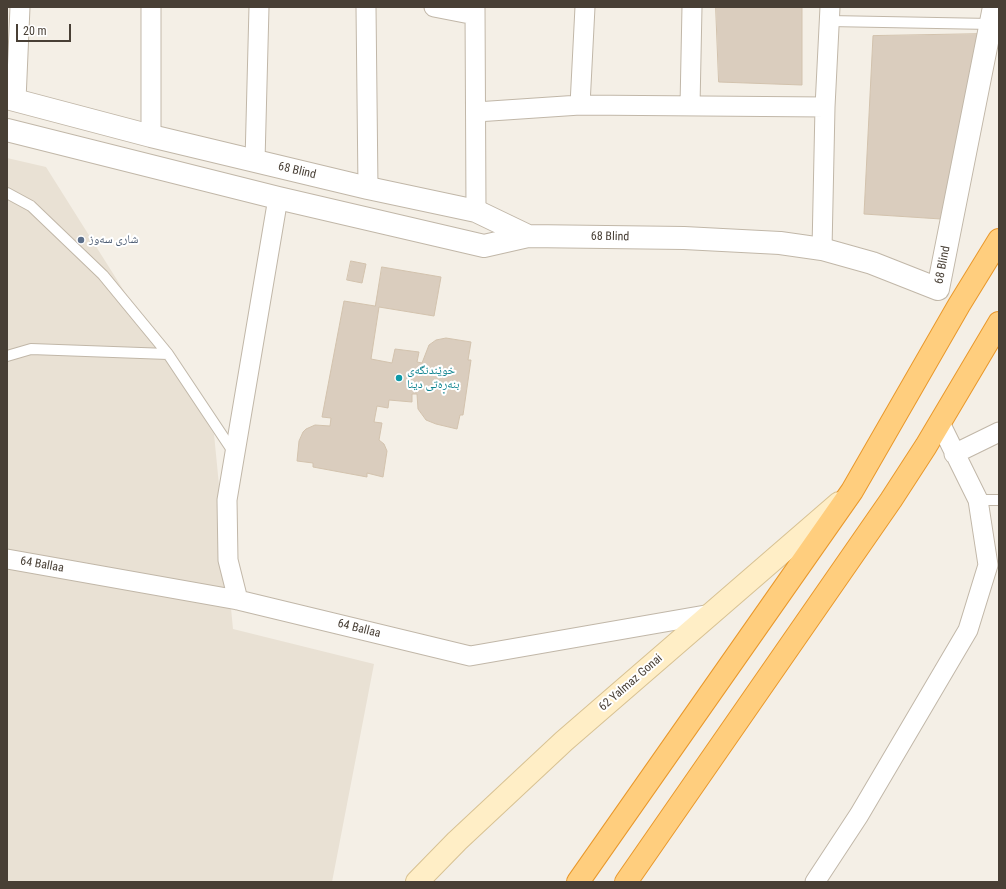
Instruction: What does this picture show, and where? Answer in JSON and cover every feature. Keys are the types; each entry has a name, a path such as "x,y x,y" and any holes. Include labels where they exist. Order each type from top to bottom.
{"highway":[{"path":"578,882 852,491 959,305 999,240"},
{"path":"626,882 891,500 940,423 999,323"}],"main road":[{"name":"62 Yalmaz Gonai","path":"417,882 456,841 525,777 852,491"}],"street":[{"path":"12,99 20,7"},
{"path":"151,7 151,136"},
{"path":"255,161 259,7"},
{"path":"366,7 368,188"},
{"path":"434,7 475,11 476,211"},
{"path":"580,105 585,7"},
{"path":"690,106 692,7"},
{"path":"822,249 825,107 829,14"},
{"name":"68 Blind","path":"12,99 151,136 368,188 476,211 528,236 684,238 780,243 822,249 872,263 938,290 992,15"},
{"path":"476,112 580,105 825,107"},
{"path":"7,130 278,198 484,246 528,236"},
{"path":"238,600 228,560 226,500 278,198"},
{"path":"938,290 959,305"},
{"path":"815,882 859,815 968,630 988,565 978,500 940,423"},
{"path":"954,454 999,432"},
{"name":"64 Ballaa","path":"7,559 238,600 470,656 711,614"}],"lane":[{"path":"829,14 992,15"},
{"path":"7,193 31,206 103,275 168,354 234,453"},
{"path":"7,356 31,349 168,354"},
{"path":"978,500 999,500"}],"shaded area":[{"path":"7,158 46,167 214,434 233,629 374,664 332,882 7,882"}],"building":[{"path":"716,7 802,7 802,85 719,82"},
{"path":"983,34 941,219 864,214 873,36"},
{"path":"351,261 366,264 362,283 347,280"},
{"name":"خوێندنگەی بنەڕەتی دینا","path":"382,267 441,277 434,316 379,307 371,359 392,363 395,349 419,352 417,362 422,363 429,345 436,340 446,338 471,342 468,360 471,360 463,415 460,415 457,429 426,420 418,409 417,394 412,394 412,402 389,400 388,408 377,406 374,422 382,423 379,440 384,444 387,451 383,477 367,473 367,477 313,467 313,463 297,461 299,441 303,432 315,425 330,426 331,418 322,417 344,301 375,306"}],"place":[{"name":"شاری سەوز","path":"81,240"},
{"name":"خوێندنگەی بنەڕەتی دینا","path":"399,378"}]}
